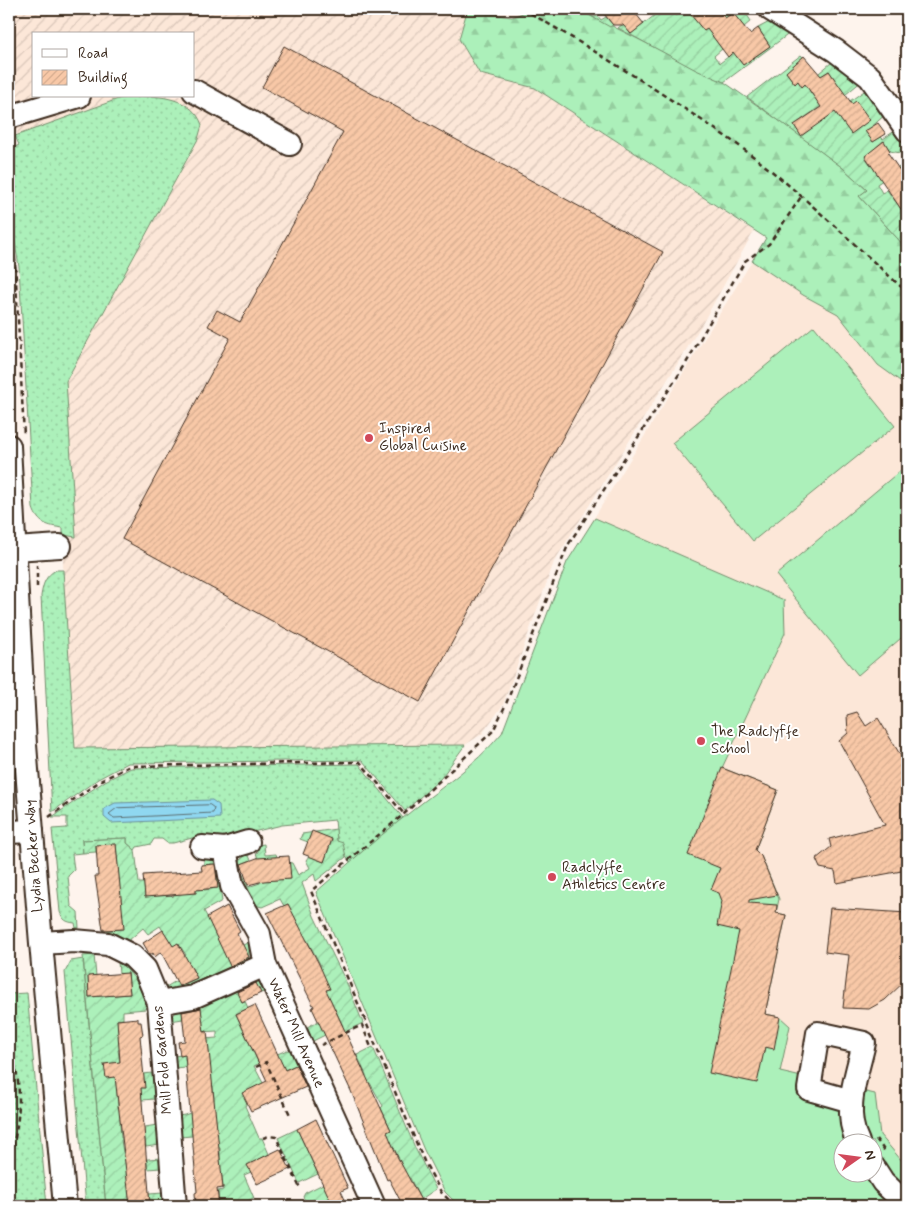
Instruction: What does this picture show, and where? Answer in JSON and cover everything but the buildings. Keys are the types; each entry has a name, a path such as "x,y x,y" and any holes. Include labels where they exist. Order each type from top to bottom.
{"street":[{"path":"770,9 836,51 870,77 907,130"},
{"path":"195,93 290,144"},
{"path":"9,117 71,98"},
{"name":"Lydia Becker Way","path":"17,445 15,549 40,824 41,944 66,1206"},
{"path":"15,549 60,546"},
{"path":"9,832 40,824"},
{"path":"202,847 224,849 248,842"},
{"path":"224,849 232,886 259,934 265,964"},
{"name":"Mill Fold Gardens","path":"41,944 74,941 99,942 118,947 132,956 145,970 159,1003 175,1206"},
{"name":"Water Mill Avenue","path":"159,1003 193,997 265,964 374,1206"},
{"path":"852,1094 809,1089 818,1034 864,1043 852,1094 852,1125 859,1132"},
{"path":"883,1182 907,1205"}],"path":[{"path":"523,9 575,39 739,146 800,197 907,292"},
{"path":"455,1206 441,1192 424,1161 311,890 404,814 493,731 506,704 568,544 684,365 745,261 768,244 800,197"},
{"path":"9,230 14,261 17,445"},
{"path":"40,824 100,781 130,766 360,762 404,814"},
{"path":"313,1049 362,1026 371,1047"},
{"path":"9,1055 16,1066 18,1105 16,1138 9,1159"},
{"path":"256,1067 266,1062 291,1117"},
{"path":"263,1138 269,1136 276,1137 300,1188"},
{"path":"9,1200 13,1206"}],"shaded area":[{"path":"9,9 467,11 459,39 480,74 535,88 754,231 701,326 554,562 503,705 482,734 465,745 75,748 63,570 63,528 19,145 9,91"},
{"name":"Radclyffe Athletics Centre","path":"752,261 803,295 838,314 878,365 907,386 907,1206 720,1206 717,1204 712,1206 459,1206 445,1192 424,1150 316,892 403,818 460,774 489,749 502,733 567,562"}],"green space":[{"path":"533,9 578,9 724,82 801,136 843,168 867,190 859,196 907,249 907,386 878,365 838,314 803,295 752,261 766,238 535,88 480,74 459,39 467,11 512,17"},
{"path":"578,9 591,9 590,12 593,17 598,16 601,20 606,17 613,25 610,27"},
{"path":"658,9 670,9 676,16 686,9 695,9 690,13 704,31 723,16 718,9 743,9 751,21 744,27 733,13 709,31 722,49 714,56 720,63 741,47 739,60 743,65 770,46 758,28 777,18 794,30 724,82 696,70 618,28 636,14 624,25 631,34 655,15"},
{"path":"801,55 803,57 786,72 795,84 798,81 802,87 837,58 863,80 845,95 829,71 813,81 810,92 815,98 827,102 794,125 801,135 870,87 888,112 866,132 873,142 881,137 883,139 899,128 907,142 907,149 900,153 890,151 883,141 865,157 870,164 875,160 879,166 874,170 879,176 894,166 897,169 907,162 907,180 899,169 877,184 882,193 887,190 901,209 907,205 902,210 905,216 902,222 905,228 907,227 907,249 859,196 867,190 843,168 747,97"},
{"path":"121,98 164,98 174,100 191,109 198,116 202,125 198,139 66,381 76,537 63,535 63,528 41,521 33,508 19,267 9,209 9,150 19,145 15,136"},
{"path":"814,326 895,426 753,541 672,443"},
{"path":"907,465 907,633 858,675 776,575"},
{"name":"Radclyffe Athletics Centre","path":"595,518 784,600 785,633 722,768 778,790 755,850 761,856 779,899 776,913 786,915 765,1014 780,1017 790,1026 780,1072 875,1094 880,1132 834,1132 834,1182 884,1182 884,1140 907,1167 907,1206 720,1206 717,1204 712,1206 459,1206 445,1192 424,1150 316,892 381,836 480,757 502,733 567,562"},
{"path":"56,570 63,570 75,748 465,745 441,778 405,811 362,760 128,763 98,779 52,812 41,596 45,581"},
{"path":"359,764 403,818 350,862 337,841 335,820 282,825 232,837 196,837 173,843 167,843 162,839 154,839 151,844 137,847 135,850 127,843 127,838 82,840 83,853 72,854 74,870 68,876 71,906 78,912 79,928 76,928 75,923 65,920 61,915 52,829 67,828 67,817 52,817 105,781 131,768"},
{"path":"336,829 337,841 343,843 346,857 316,881 314,874 302,883 314,916 348,986 363,1023 338,1035 336,1030 343,1026 330,999 320,993 329,989 319,968 321,966 307,940 298,944 299,927 288,904 284,906 280,899 262,907 255,905 243,883 240,867 248,887 260,883 258,877 263,874 256,853 258,852 258,845 264,844 265,855 276,854 277,857 264,858 292,863 298,875 310,868 306,860 309,856 324,862 332,840 308,842 300,839 302,834"},
{"path":"127,838 127,843 135,850 139,883 144,883 145,897 171,895 173,897 173,895 195,883 203,882 204,890 217,888 215,864 204,865 204,858 214,860 216,864 222,901 204,911 220,941 243,945 249,942 249,959 184,987 170,989 166,987 176,981 179,987 197,978 192,968 187,970 173,964 186,955 178,943 165,952 172,945 160,926 148,934 143,928 128,941 103,931 123,929 116,844 96,845 96,852 83,853 82,840"},
{"path":"248,854 251,860 240,865 241,859"},
{"path":"94,955 96,976 88,977 89,997 130,994 128,974 119,974 118,962 137,982 146,1009 123,1011 123,1019 117,1020 126,1049 118,1050 120,1063 143,1074 152,1073 155,1099 142,1100 117,1092 118,1107 125,1123 120,1123 121,1138 145,1135 145,1127 157,1125 159,1145 146,1147 145,1138 121,1140 123,1152 127,1152 125,1161 160,1158 161,1168 147,1169 147,1160 126,1162 130,1205 106,1206 83,956"},
{"path":"83,959 106,1206 86,1206 65,972 71,961"},
{"path":"255,981 262,983 266,991 261,993 255,982 237,991 242,1002 245,1001 248,1008 236,1014 258,1062 287,1050 292,1051 298,1064 273,1075 266,1060 254,1066 263,1083 245,1106 259,1138 262,1138 269,1154 248,1165 251,1172 244,1175 254,1198 236,1206 219,1206 218,1191 223,1190 222,1176 216,1177 214,1161 220,1160 220,1148 215,1148 191,1127 192,1136 180,1137 178,1116 194,1111 205,1103 214,1100 213,1086 207,1086 185,1057 186,1067 174,1068 173,1056 202,1053 204,1039 217,1038 217,1031 201,1032 201,1008 182,1011 183,1019 170,1021 176,1011"},
{"path":"27,993 47,1206 9,1206 9,994"},
{"path":"319,1021 325,1035 313,1041 307,1027"},
{"path":"373,1047 416,1150 436,1189 411,1206 405,1206 420,1199 410,1178 403,1181 405,1172 392,1144 387,1146 382,1135 391,1130 381,1108 383,1106 370,1083 364,1085 366,1075 357,1055"},
{"path":"297,1129 318,1174 299,1183 278,1138"},
{"path":"323,1184 336,1200 323,1206 308,1206 303,1197 305,1193"},
{"path":"163,1193 164,1203 150,1204 149,1194"}],"water":[{"path":"212,800 219,805 220,818 111,823 104,817 104,809 115,803"}],"place":[{"name":"Inspired Global Cuisine","path":"369,438"},
{"name":"The Radclyffe School","path":"701,741"},
{"name":"Radclyffe Athletics Centre","path":"552,877"}]}
